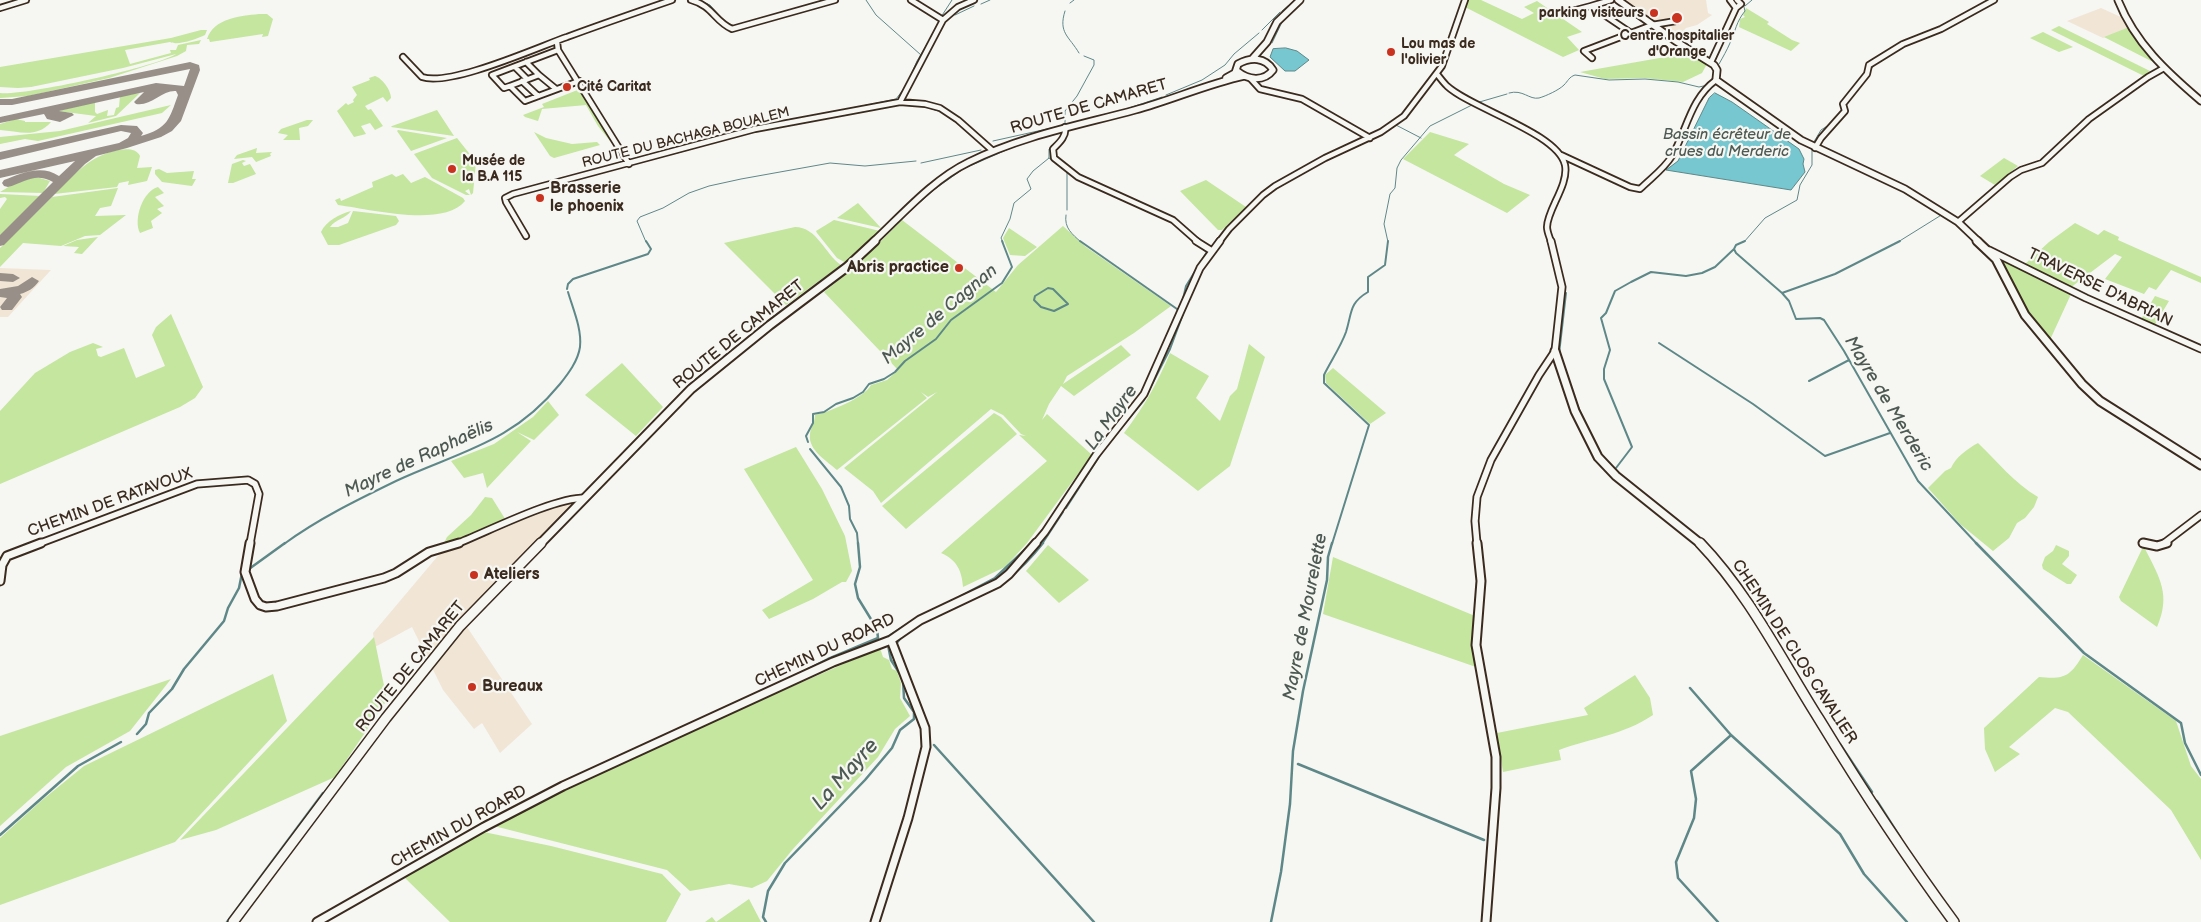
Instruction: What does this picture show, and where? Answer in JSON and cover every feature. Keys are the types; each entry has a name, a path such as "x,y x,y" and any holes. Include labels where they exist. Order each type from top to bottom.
{"street":[{"path":"0,8 26,0"},
{"path":"403,57 422,78 431,80 494,65 557,42 566,36 672,0"},
{"path":"691,0 706,4 726,26 732,29 835,0"},
{"path":"911,0 943,20"},
{"path":"900,102 943,20 963,4 974,0"},
{"name":"ROUTE DE CAMARET","path":"233,922 443,645 705,376 847,267 892,222 931,187 968,162 993,150 1060,129 1143,107 1220,81 1247,77 1260,78 1270,75 1273,70 1265,61 1264,56 1267,42 1277,22 1300,0"},
{"path":"1465,0 1437,74 1456,92 1529,130 1561,155 1630,187 1640,189 1670,159 1690,116 1714,82 1716,70 1711,62 1652,25 1618,0"},
{"path":"1572,12 1611,0"},
{"path":"1730,0 1736,8"},
{"path":"1711,62 1736,8 1741,4 1737,0"},
{"path":"1814,148 1824,133 1836,124 1845,111 1843,104 1867,74 1869,65 1903,44 1941,29 1994,0"},
{"path":"2118,0 2127,21 2154,58 2201,101"},
{"path":"1590,6 1631,33"},
{"path":"1592,58 1584,51 1652,25 1676,21"},
{"path":"557,42 558,50 629,164"},
{"name":"ROUTE DE CAMARET","path":"1220,81 1237,71 1238,64 1252,59 1267,42"},
{"path":"539,74 504,88 492,75 558,50"},
{"path":"1252,59 1265,61"},
{"path":"526,62 556,89"},
{"path":"515,67 538,96"},
{"path":"1958,222 2010,177 2022,170 2042,164 2089,119 2148,76 2164,68"},
{"path":"1237,71 1264,91 1302,99 1370,138"},
{"name":"CHEMIN DU ROARD","path":"317,922 484,827 563,786 832,662 891,640 920,620 998,583 1009,574 1045,532 1096,455 1144,394 1166,348 1192,283 1212,251 1235,222 1275,186 1325,158 1370,138 1404,116 1437,74"},
{"path":"1257,87 1260,78"},
{"path":"510,86 525,101 579,82"},
{"path":"1714,82 1814,148 1905,189 1958,222 1989,250 2002,268 2025,315 2082,384 2100,401 2201,465"},
{"name":"ROUTE DU BACHAGA BOUALEM","path":"526,236 506,202 506,198 755,129 900,102 925,104 940,108 958,120 993,150"},
{"path":"1060,129 1066,131 1063,138 1053,149 1054,158 1078,177 1173,220 1193,239 1212,251"},
{"name":"CHEMIN DE CLOS CAVALIER","path":"1561,155 1565,166 1565,177 1547,227 1559,268 1562,287 1555,351 1575,411 1598,457 1616,476 1700,543 1721,565 1761,623 1820,720 1920,876 1954,922"},
{"name":"TRAVERSE D'ABRIAN","path":"1989,250 2086,298 2201,350"},
{"path":"1486,922 1496,788 1496,757 1476,645 1481,581 1474,521 1477,497 1491,460 1539,375 1555,351"},
{"name":"CHEMIN DE RATAVOUX","path":"0,581 2,565 7,556 197,484 248,480 255,484 259,494 245,572 255,599 260,605 266,607 277,606 372,582 396,573 429,552 452,546 549,506 575,498 585,498"},
{"path":"2143,543 2157,546 2166,543 2201,515"},
{"path":"875,922 908,818 927,736 921,715 891,640"}],"shaded area":[{"name":"Centre hospitalier d'Orange","path":"1622,0 1706,0 1708,13 1712,15 1697,25 1686,28 1676,39"},
{"path":"2101,8 2123,18 2129,27 2103,38 2067,21"},
{"path":"0,268 51,270 8,317 0,317"},
{"path":"568,501 576,502 461,618 532,724 500,753 482,723 474,729 443,690 412,627 375,647 373,633 442,551"}],"green space":[{"path":"1469,0 1481,0 1522,19 1534,13 1524,7 1537,1 1582,32 1567,37 1579,50 1563,57 1465,7"},
{"path":"1746,8 1769,22 1767,24 1800,43 1791,51 1739,27 1740,19 1745,17 1743,15"},
{"path":"267,14 273,19 268,36 262,37 263,34 210,42 207,39 215,27 228,19"},
{"path":"2059,26 2152,72 2144,76 2051,30"},
{"path":"2129,27 2152,58 2155,63 2104,37"},
{"path":"207,30 205,35 187,42 170,42 125,50 130,64 171,53 170,50 176,50 178,45 201,40 199,44 187,45 186,51 177,56 109,78 28,96 0,98 0,93 35,90 90,80 164,60 176,54 123,68 18,88 0,87 0,67 171,38"},
{"path":"2043,32 2073,47 2059,52 2030,38"},
{"path":"1688,53 1708,62 1702,73 1683,82 1644,78 1605,79 1580,72"},
{"path":"375,76 386,85 391,98 387,102 383,97 365,106 368,110 371,109 383,126 375,130 370,123 361,126 366,134 354,137 337,111 346,103 348,105 354,102 353,100 357,95 352,87"},
{"path":"580,89 610,141 598,126 586,105 542,109 538,121 523,115 544,107 542,104"},
{"path":"140,93 116,116 88,123 96,116 58,111 95,102 95,112 97,114 108,110 107,116 114,115 116,108 119,107 120,96"},
{"path":"171,105 162,113 38,141 25,139 0,144 0,137 60,131"},
{"path":"437,110 454,136 391,127 392,126"},
{"path":"16,119 25,122 51,122 39,131 27,133 0,130 0,124"},
{"path":"307,120 313,120 308,126 299,128 300,140 283,140 288,135 278,133 281,129"},
{"path":"398,130 447,138 411,151"},
{"path":"534,132 546,138 572,144 597,142 600,145 554,158 550,156"},
{"path":"1430,132 1469,144 1454,155 1504,184 1530,195 1507,213 1403,159"},
{"path":"457,138 476,162 473,193 471,195 469,189 465,191 470,195 466,195 432,178 414,154"},
{"path":"257,148 256,153 272,152 271,156 256,162 252,157 234,159 237,155"},
{"path":"124,149 138,153 140,156 137,168 152,167 147,181 128,185 129,181 119,183 117,187 54,194 75,173 90,162"},
{"path":"2004,158 2018,166 1995,185 1980,176"},
{"path":"243,160 246,161 242,163 244,166 250,164 256,174 233,183 228,183 232,164"},
{"path":"159,169 167,173 194,171 192,179 196,179 192,186 162,182 155,174 155,170"},
{"path":"392,174 396,177 403,174 411,183 425,177 463,198 465,201 454,209 440,214 405,215 338,205 335,200 340,198 341,201 373,187 372,182"},
{"path":"31,178 50,181 43,193 0,192 17,182"},
{"path":"1206,180 1246,207 1222,230 1218,230 1180,191"},
{"path":"158,187 164,193 155,197 164,206 157,209 162,213 151,221 153,228 140,233 138,220 141,206 148,194"},
{"path":"118,188 111,206 100,208 95,216 126,215 100,235 85,236 61,246 23,243 0,267 0,248 52,197"},
{"path":"0,194 41,196 0,236 0,209 7,199 5,197 0,198"},
{"path":"858,203 881,228 837,218"},
{"path":"351,211 330,227 338,227 348,223 353,211 396,216 399,221 396,225 339,245 328,245 321,232 323,228 334,218"},
{"path":"834,220 880,231 848,264 837,258 816,231"},
{"path":"902,220 996,292 1018,265 1063,226 1086,247 1171,306 1134,333 1067,376 1063,384 1121,345 1131,355 1074,396 1061,386 1049,404 1042,420 1047,414 1092,455 1027,543 1005,567 963,587 958,567 951,559 941,553 1047,461 1019,435 1026,436 1021,434 1003,415 991,409 881,503 873,491 844,468 937,392 928,397 921,392 927,398 837,470 815,451 810,440 810,432 815,415 837,408 854,399 871,385 887,380 898,370 824,292 855,267"},
{"path":"2075,223 2098,235 2104,230 2119,237 2118,240 2201,277 2201,283 2171,270 2156,290 2149,287 2144,294 2105,279 2122,257 2115,254 2070,288 2024,265 2049,242"},
{"path":"795,227 809,231 841,265 786,305 724,243"},
{"path":"1009,228 1037,247 1025,256 1010,255 1003,238"},
{"path":"98,237 82,254 74,253 79,247 63,246 77,240"},
{"path":"1997,255 2072,292 2049,342 2029,316 2012,279"},
{"path":"2155,296 2169,301 2154,326 2140,321"},
{"path":"171,314 203,387 195,398 180,407 0,484 0,411 35,373 70,352 93,343 103,347 96,349 98,356 101,357 124,348 136,378 165,366 152,335 156,327"},
{"path":"1249,344 1265,357 1230,466 1198,491 1124,433 1150,394 1170,353 1209,376 1196,398 1220,421 1230,396 1237,389"},
{"path":"622,363 663,407 636,436 585,395"},
{"path":"1333,368 1386,413 1370,424 1326,383 1325,375"},
{"path":"548,401 559,415 534,440 517,432 531,441 487,488 483,473 464,478 451,461 494,444 533,417"},
{"path":"994,413 1001,417 1017,434 906,529 882,506"},
{"path":"1978,443 2014,479 2038,497 2034,507 2025,518 2017,523 2009,538 1993,551 1960,524 1928,488 1945,471 1951,468 1962,454"},
{"path":"796,447 822,489 845,536 852,571 846,582 842,582 813,599 769,619 762,610 813,580 744,469"},
{"path":"485,497 492,498 507,522 450,545 444,543 447,537 471,515"},
{"path":"1048,545 1089,580 1059,603 1026,571"},
{"path":"2056,545 2069,551 2069,556 2062,564 2077,575 2071,584 2067,584 2043,569 2042,565 2045,557 2053,551"},
{"path":"2142,549 2145,549 2162,587 2163,605 2157,627 2121,601 2119,597"},
{"path":"1333,557 1475,616 1473,647 1476,667 1323,614"},
{"path":"374,637 387,700 335,777 216,830 180,840"},
{"path":"880,648 883,657 889,660 892,669 897,671 901,683 900,698 910,716 895,729 878,757 793,849 767,881 752,888 729,884 690,891 667,870 494,826 502,819 620,762"},
{"path":"2083,655 2176,721 2191,766 2201,779 2201,860 2171,810 2068,712 2055,708 2009,747 2020,754 1995,772 1985,749 1984,728 2039,677 2054,678 2070,673"},
{"path":"273,674 287,721 175,842 0,905 0,838 41,801 84,766"},
{"path":"1635,675 1650,698 1653,715 1619,732 1559,750 1561,760 1503,772 1497,733 1588,715 1584,708"},
{"path":"171,679 130,731 66,767 0,826 0,736"},
{"path":"479,831 551,846 662,874 681,894 666,922 450,922 404,877"},
{"path":"749,899 761,922 716,922"},
{"path":"712,917 716,922 705,922"}],"water":[{"path":"1286,48 1297,51 1309,60 1295,71 1285,71 1270,57 1273,49"},
{"name":"Bassin écrêteur de crues du Merderic","path":"1715,93 1732,102 1799,149 1804,159 1805,172 1791,190 1666,170 1678,161 1709,98"}],"waterway":[{"path":"582,29 665,0"},
{"path":"698,0 710,5 727,24"},
{"path":"866,0 876,15 921,55"},
{"path":"941,17 952,0"},
{"path":"981,4 990,0"},
{"name":"Mayre de Raphaëlis","path":"1070,3 1074,0"},
{"name":"Mayre de Cagnan","path":"1282,11 1295,0"},
{"name":"Mayre de Merderic","path":"1745,6 1752,0"},
{"path":"1980,10 1993,4"},
{"path":"916,6 935,18"},
{"path":"955,15 974,6"},
{"name":"Mayre de Merderic","path":"1719,64 1745,11 1744,7"},
{"name":"Mayre de Raphaëlis","path":"1065,11 1063,18 1064,29 1079,53"},
{"name":"Mayre de Cagnan","path":"1262,30 1280,12"},
{"path":"944,22 950,18"},
{"path":"1272,43 1284,18"},
{"path":"921,55 940,22"},
{"name":"Mayre de Cagnan","path":"1166,95 1202,80 1225,65 1234,54 1259,33"},
{"path":"1848,101 1866,79 1873,66 1904,46"},
{"path":"819,115 896,99 906,86 921,55"},
{"name":"Mayre de Raphaëlis","path":"993,141 1065,125 1065,111 1077,96 1094,65 1094,60 1084,56"},
{"name":"Mayre de Mourelette","path":"1509,93 1518,92 1532,98 1539,98 1559,89 1575,75 1609,80 1645,79 1678,82 1699,87 1708,85"},
{"name":"Mayre de Merderic","path":"1716,83 1794,139 1812,149 1812,165 1800,185 1797,200 1765,218 1745,241"},
{"name":"Mayre de Mourelette","path":"1476,103 1507,94"},
{"name":"Mayre de Cagnan","path":"1129,108 1162,97"},
{"name":"Mayre de Mourelette","path":"1420,138 1430,126 1474,104"},
{"path":"895,105 913,105"},
{"path":"923,106 941,112 958,124"},
{"name":"Mayre de Cagnan","path":"1102,115 1124,110"},
{"name":"Mayre de Cagnan","path":"1077,122 1097,117"},
{"path":"757,126 787,121"},
{"path":"1812,145 1821,130 1832,123"},
{"path":"1394,124 1420,138"},
{"path":"707,139 753,127"},
{"path":"1361,143 1377,136"},
{"name":"Mayre de Cagnan","path":"1049,158 1049,149 1061,137"},
{"name":"Mayre de Mourelette","path":"1388,242 1384,224 1390,194 1395,188 1397,168 1401,160 1420,138"},
{"path":"677,153 720,141"},
{"path":"893,226 935,189 963,169 1020,144"},
{"name":"Mayre de Raphaëlis","path":"921,163 981,150"},
{"name":"Mayre de Cagnan","path":"1003,242 1001,238 1010,219 1014,203 1031,189 1027,179 1033,171 1049,158"},
{"name":"La Mayre","path":"1049,158 1075,178"},
{"name":"Mayre de Raphaëlis","path":"646,242 637,221 640,217 663,208 689,193 709,186 830,163 865,166 916,161"},
{"path":"1067,172 1067,210"},
{"name":"La Mayre","path":"1077,179 1090,185"},
{"path":"1229,232 1262,198"},
{"path":"1898,242 1943,214"},
{"path":"1066,215 1067,227 1080,241"},
{"name":"Mayre de Raphaëlis","path":"567,289 568,284 573,279 648,254 651,249 646,241"},
{"name":"Mayre de Cagnan","path":"808,442 806,436 813,423 813,414 824,412 836,404 853,398 863,392 869,384 884,379 895,372 905,361 936,339 951,320 1002,283 1012,267 1002,241"},
{"path":"1080,241 1177,309"},
{"name":"Mayre de Merderic","path":"1734,249 1736,245 1745,241"},
{"path":"1782,293 1835,274 1900,241"},
{"name":"Mayre de Mourelette","path":"1332,544 1369,425 1324,383 1324,375 1344,337 1354,304 1368,292 1368,277 1385,265 1388,242"},
{"name":"La Mayre","path":"1183,299 1186,286 1207,252 1203,249"},
{"path":"1616,468 1632,447 1604,379 1604,369 1610,350 1601,318 1606,313 1615,291 1651,272 1686,276 1702,273 1715,267 1734,249"},
{"name":"Mayre de Merderic","path":"1734,249 1736,253 1782,293"},
{"path":"2006,285 2009,294"},
{"path":"1048,288 1053,289 1068,304 1054,311 1041,307 1034,300 1035,296 1048,288"},
{"name":"Mayre de Raphaëlis","path":"284,544 324,518 367,495 464,453 504,433 542,404 566,376 579,352 578,326 568,292"},
{"path":"1559,354 1566,293"},
{"name":"Mayre de Merderic","path":"1782,293 1789,301 1796,319 1820,318 1824,320 1844,351 1918,481 1977,544"},
{"path":"2012,299 2017,307"},
{"path":"770,321 788,307"},
{"name":"La Mayre","path":"1066,508 1104,449 1144,400 1170,349 1183,314"},
{"path":"2026,322 2077,383"},
{"path":"671,405 695,380 766,324"},
{"path":"1659,343 1753,404 1825,456 1890,433"},
{"path":"1809,381 1849,360"},
{"path":"1573,394 1582,417"},
{"path":"585,502 666,420"},
{"name":"Mayre de Cagnan","path":"810,449 841,487 849,506 850,519 857,533 858,544"},
{"path":"538,540 566,512"},
{"name":"La Mayre","path":"1042,544 1063,512"},
{"name":"La Mayre","path":"1032,543 1038,537"},
{"name":"Mayre de Raphaëlis","path":"249,569 285,543"},
{"name":"Mayre de Cagnan","path":"782,682 828,659 878,638 877,629 858,598 855,584 860,567 858,543"},
{"name":"La Mayre","path":"961,596 995,578 1032,543"},
{"path":"965,602 988,592 1008,578 1043,543"},
{"name":"Mayre de Mourelette","path":"1271,922 1281,872 1290,804 1293,751 1303,691 1327,580 1328,557 1332,543"},
{"name":"Mayre de Merderic","path":"1976,543 2084,653 2181,723 2185,743 2201,775"},
{"name":"Mayre de Raphaëlis","path":"137,734 146,724 149,713 172,689 184,669 224,621 228,608 239,588 242,573"},
{"name":"La Mayre","path":"889,636 914,620"},
{"path":"896,644 902,636"},
{"name":"La Mayre","path":"888,645 891,660 900,674"},
{"name":"La Mayre","path":"766,922 763,917 768,891 785,863 865,780 892,748 900,730 914,719 914,712 904,698 903,680"},
{"path":"1690,688 1731,735 1840,834 1864,874 1907,922"},
{"name":"Mayre de Cagnan","path":"759,692 766,689"},
{"path":"1718,922 1678,878 1676,862 1694,818 1696,799 1691,771 1730,736"},
{"name":"Mayre de Raphaëlis","path":"0,835 78,766 121,742"},
{"path":"1840,744 1872,792"},
{"path":"934,745 1094,922"},
{"path":"1298,764 1484,840"},
{"path":"227,922 323,793"},
{"path":"1877,801 1900,837"}],"taxiway":[{"path":"0,102 12,102 190,65 195,67 195,70 184,101"},
{"path":"0,120 156,86 171,87"},
{"path":"0,174 123,146 157,135 168,129 175,121 184,95 180,88 171,87"},
{"path":"140,102 150,92 146,98 152,97 171,87"},
{"path":"49,113 68,115 60,119 51,117"},
{"path":"0,156 121,128 133,128 137,133 133,140 124,145"},
{"path":"0,242 81,161 91,155"},
{"path":"8,183 39,173 51,175 56,179"},
{"path":"0,277 13,278"},
{"path":"10,293 23,289 32,281"},
{"path":"0,293 10,293"},
{"path":"7,307 15,297 10,293"}],"place":[{"name":"parking visiteurs","path":"1654,13"},
{"name":"Centre hospitalier d'Orange","path":"1677,18"},
{"name":"Lou mas de l'olivier","path":"1391,52"},
{"name":"Cité Caritat","path":"567,87"},
{"name":"Musée de la B.A 115","path":"452,169"},
{"name":"Brasserie le phoenix","path":"540,198"},
{"name":"Abris practice","path":"959,268"},
{"name":"Ateliers","path":"474,575"},
{"name":"Bureaux","path":"472,687"}]}
